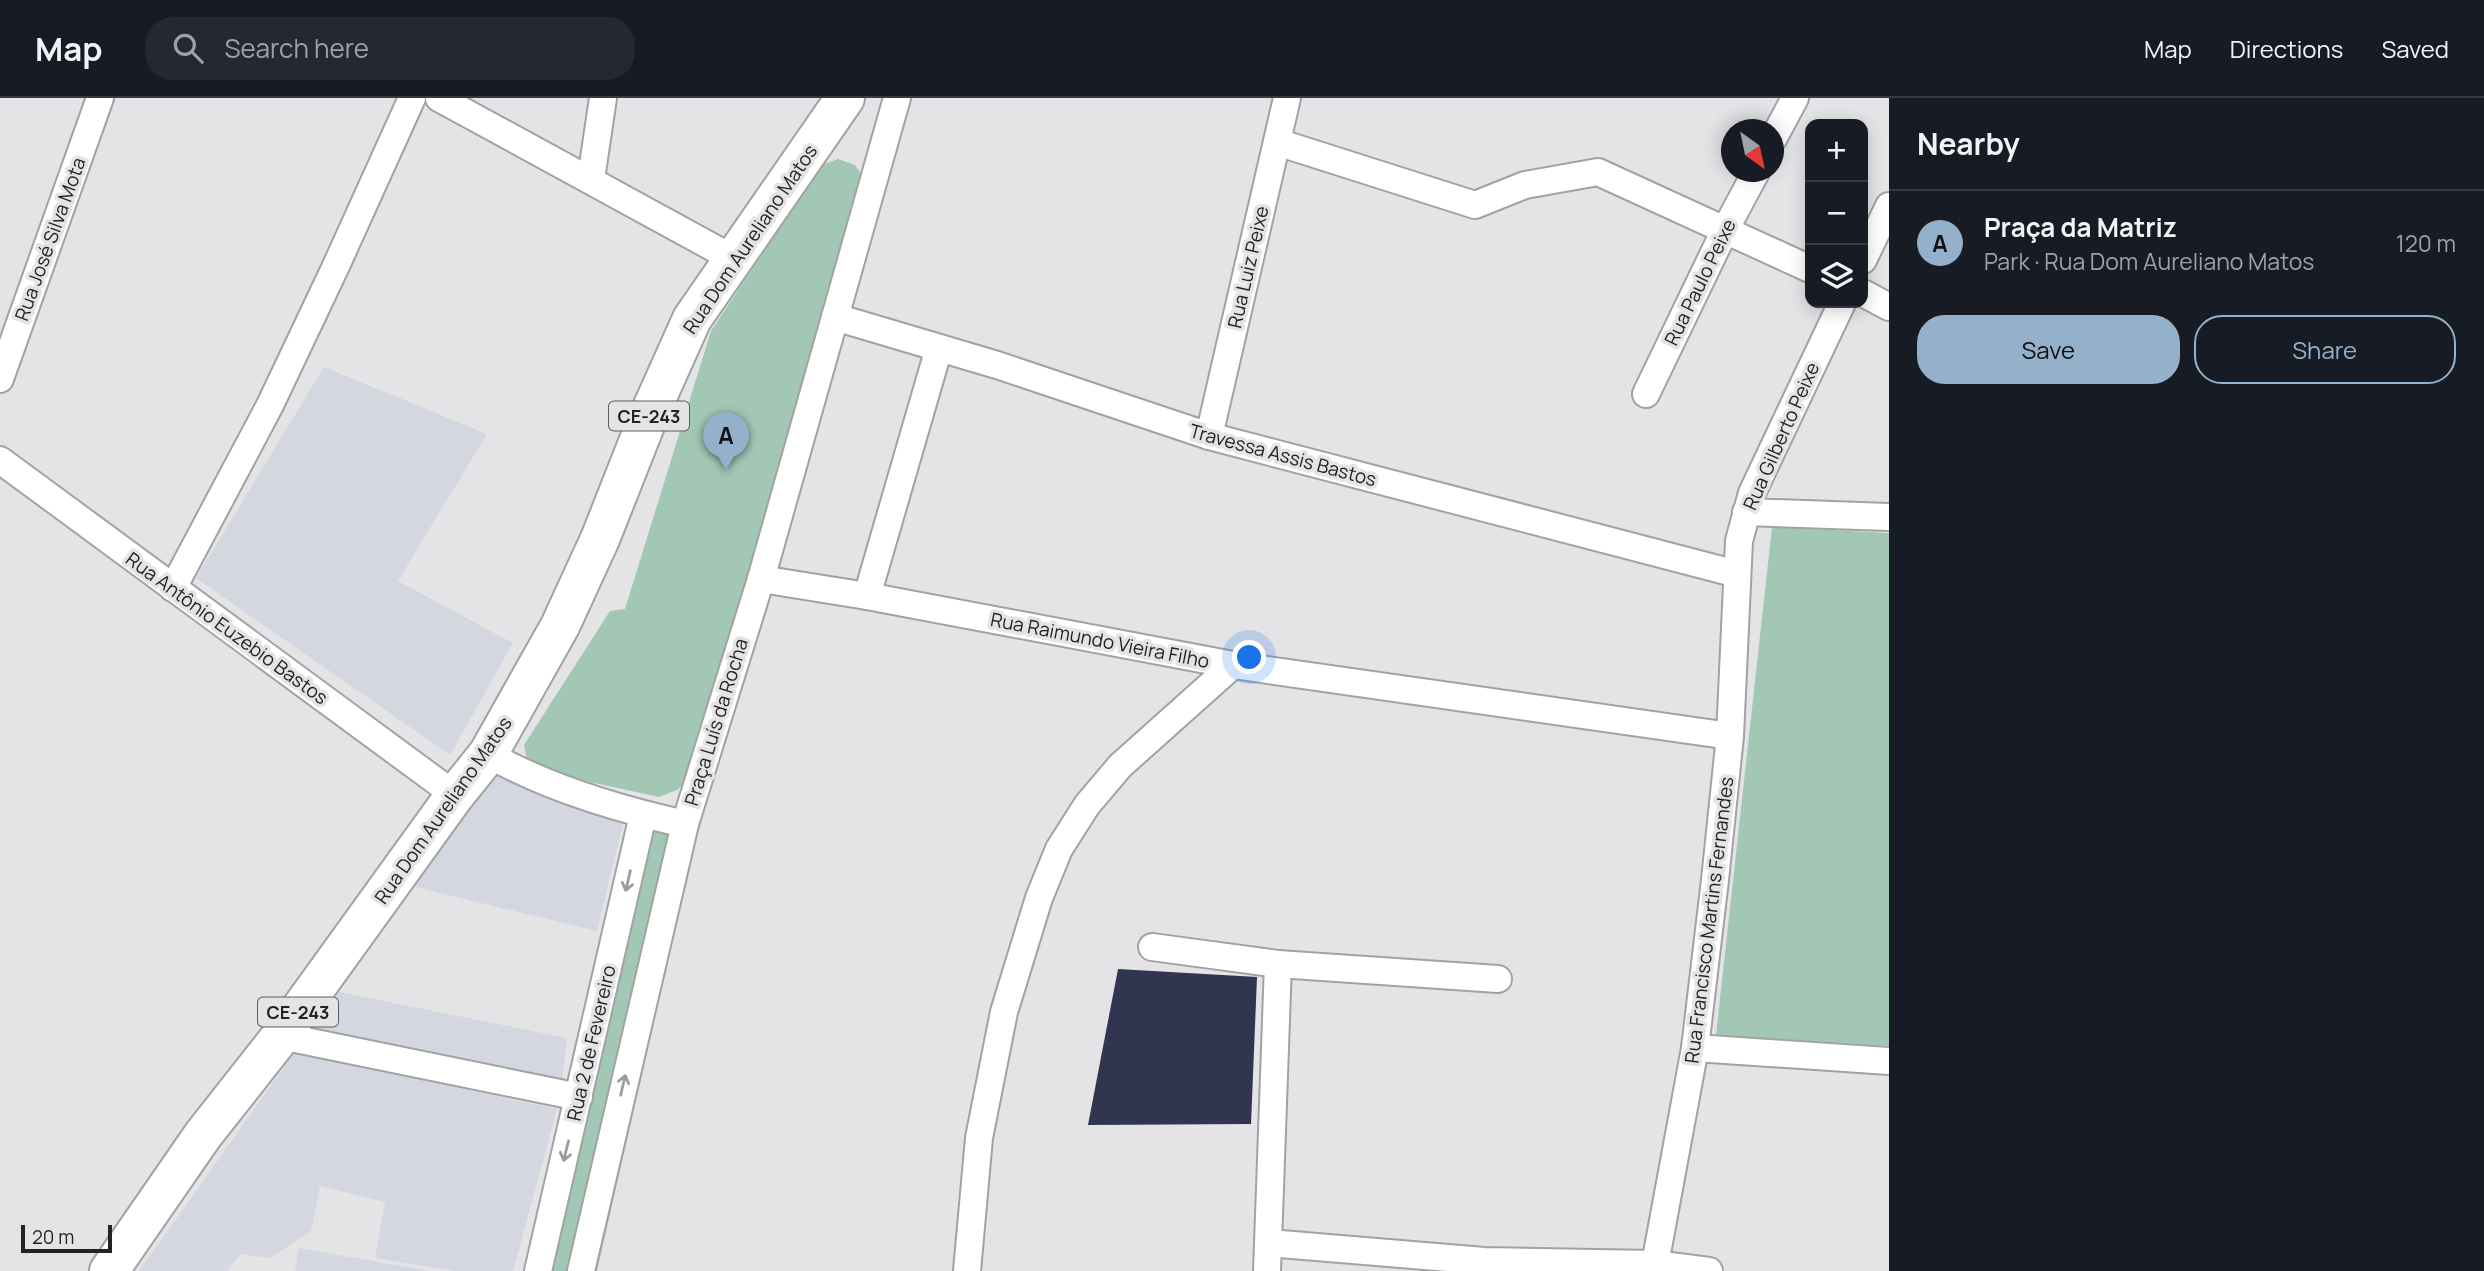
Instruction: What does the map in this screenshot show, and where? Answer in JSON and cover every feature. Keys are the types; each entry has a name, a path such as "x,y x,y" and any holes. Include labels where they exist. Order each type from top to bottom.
{"main road":[{"name":"Rua Dom Aureliano Matos","path":"109,1271 203,1135 281,1036 455,795 488,754 527,688 566,613 600,539 649,415 692,319 845,98"}],"street":[{"name":"Rua José Silva Mota","path":"0,379 100,98"},
{"path":"173,588 270,405 412,98"},
{"path":"439,98 732,258"},
{"path":"591,179 603,98"},
{"name":"Praça Luís da Rocha","path":"488,754 539,780 643,815 685,824 761,579 897,98"},
{"name":"Rua Luiz Peixe","path":"1209,436 1287,98"},
{"path":"1784,119 1795,98"},
{"path":"1277,142 1475,205 1525,185 1598,172 1805,267"},
{"name":"Rua Paulo Peixe","path":"1646,394 1751,182"},
{"path":"1868,250 1889,206"},
{"path":"1868,296 1889,307"},
{"name":"Rua Gilberto Peixe","path":"1737,573 1746,512 1764,466 1840,308"},
{"name":"Travessa Assis Bastos","path":"835,317 1209,436 1737,573"},
{"path":"867,596 939,348"},
{"name":"Rua Antônio Euzebio Bastos","path":"0,460 455,795"},
{"path":"1746,512 1889,517"},
{"name":"Rua Francisco Martins Fernandes","path":"1655,1264 1695,1048 1730,736 1737,573"},
{"name":"Rua Raimundo Vieira Filho","path":"761,579 867,596 1233,665 1730,736"},
{"path":"967,1271 979,1138 1004,1012 1039,898 1059,849 1087,805 1120,766 1233,665"},
{"name":"Rua 2 de Fevereiro","path":"538,1271 643,815"},
{"path":"580,1271 685,824"},
{"path":"1152,947 1278,964 1498,979"},
{"path":"1267,1271 1278,964"},
{"path":"281,1036 579,1097"},
{"path":"1695,1048 1889,1061"},
{"path":"1269,1243 1483,1266 1655,1264 1709,1271"}],"shaded area":[{"path":"324,367 487,434 398,581 513,643 450,755 196,578"},
{"path":"483,770 557,801 624,819 597,931 415,887"},
{"path":"339,992 567,1038 561,1089 313,1034"},
{"path":"294,1053 557,1109 513,1271 454,1271 375,1258 385,1202 320,1186 311,1231 270,1258 240,1254 227,1271 139,1271"},
{"path":"299,1248 430,1271 295,1271"}],"green space":[{"path":"838,159 855,165 865,179 833,316 684,783 677,790 659,797 539,771 527,760 524,745 610,611 625,609 711,331 821,165"},
{"path":"1772,527 1889,533 1889,1046 1716,1035"},
{"path":"639,825 696,838 597,1271 536,1271"}],"building":[{"path":"1118,969 1257,977 1251,1124 1088,1125"}],"place":[{"name":"Praça da Matriz","path":"726,470"}]}
